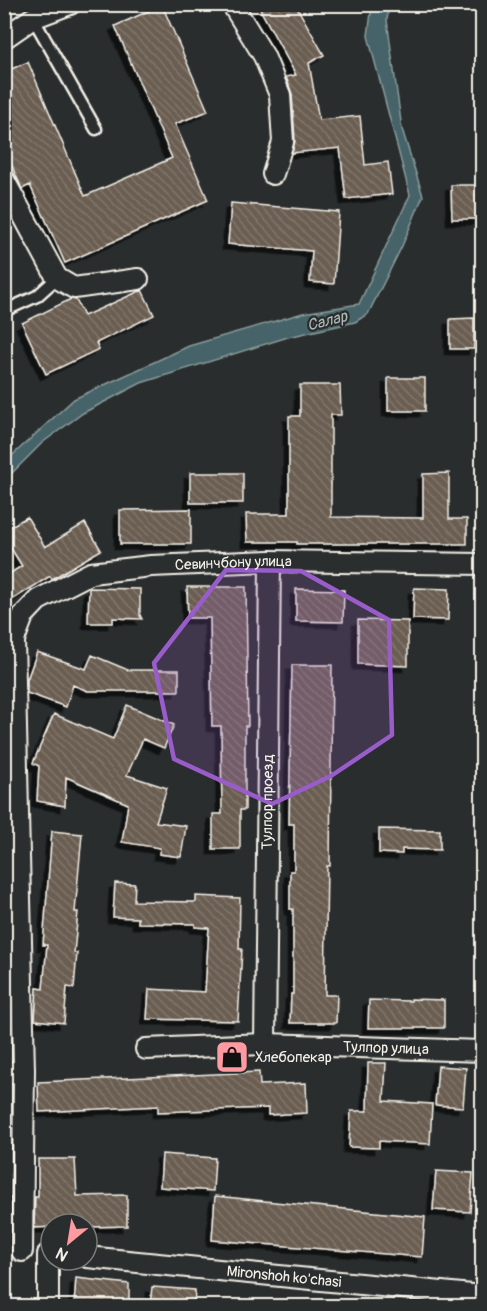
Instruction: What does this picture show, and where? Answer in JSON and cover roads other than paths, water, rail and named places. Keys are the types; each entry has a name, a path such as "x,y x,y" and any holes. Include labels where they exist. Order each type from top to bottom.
{"street":[{"path":"4,38 33,18 70,4"},
{"path":"232,4 264,56 280,95 282,142 273,174"},
{"path":"4,180 57,278 74,288 138,279"},
{"name":"Севинчбону улица","path":"24,1070 14,640 23,616 38,600 91,573 151,566 270,561 483,564"},
{"name":"Тулпор проезд","path":"265,1044 270,561"},
{"name":"Тулпор улица","path":"146,1049 265,1044 483,1051"},
{"path":"4,1074 24,1070 13,1251 39,1253"},
{"name":"Mironshoh ko'chasi","path":"99,1258 483,1296"},
{"path":"48,1306 49,1272"}],"lane":[{"path":"33,18 96,129"},
{"path":"4,311 37,296 57,278"}],"water":[{"name":"Салар","path":"372,5 389,5 387,20 402,129 423,196 402,246 368,314 355,322 288,337 141,383 83,413 42,443 5,480 5,462 74,399 189,346 303,313 359,304 410,195 368,36"}],"place":[{"name":"Хлебопекар","path":"232,1057"}]}
